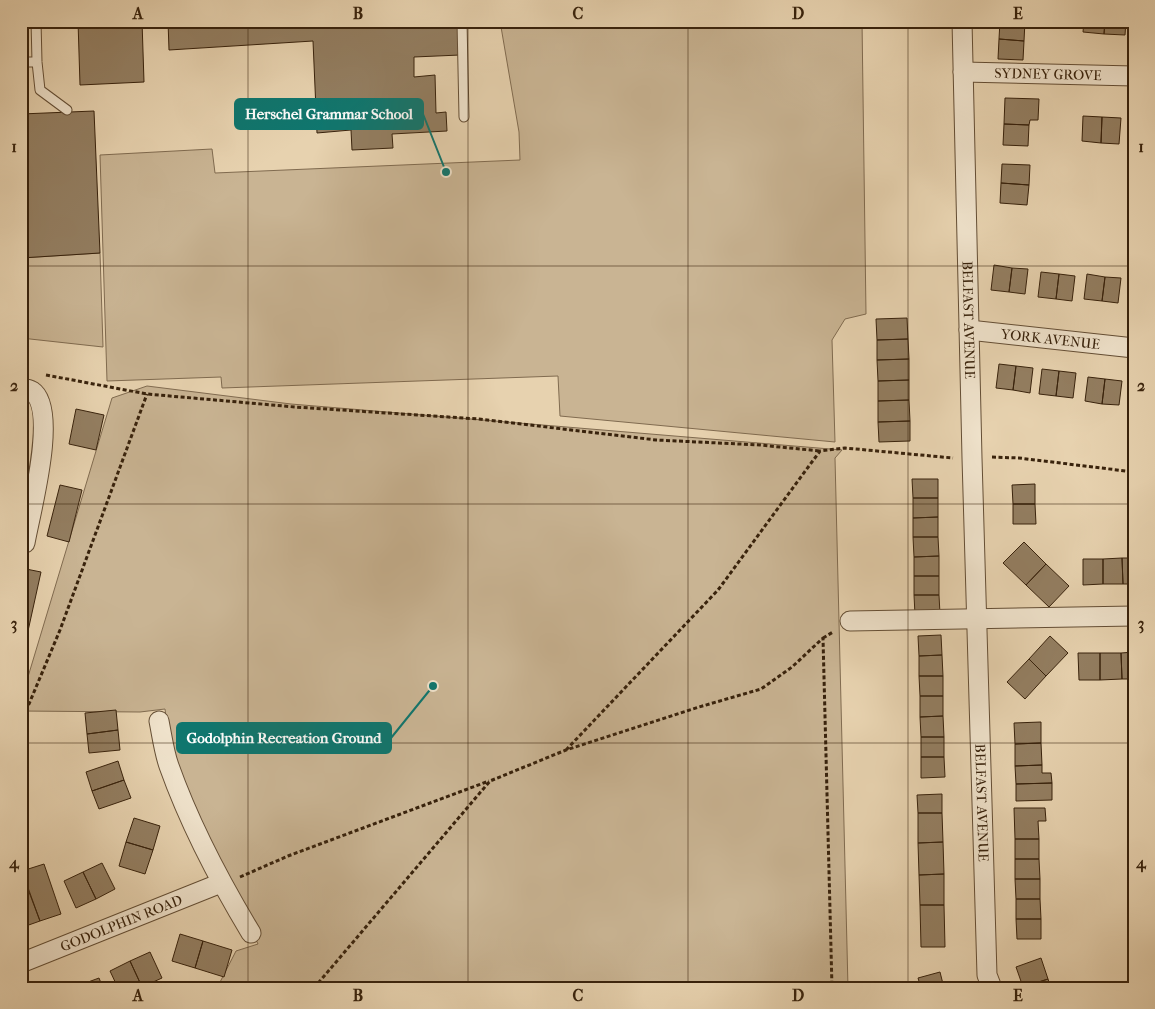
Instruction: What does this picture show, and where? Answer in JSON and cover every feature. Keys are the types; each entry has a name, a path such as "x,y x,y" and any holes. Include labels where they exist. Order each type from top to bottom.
{"street":[{"name":"BELFAST AVENUE","path":"962,21 976,619 987,975 992,988"},
{"name":"SYDNEY GROVE","path":"963,72 1134,76"},
{"name":"YORK AVENUE","path":"969,330 1134,348"},
{"path":"21,388 32,390 41,402 45,422 41,460 25,543"},
{"path":"850,622 1134,616"},
{"path":"159,721 169,765 221,883 251,933"},
{"name":"GODOLPHIN ROAD","path":"21,963 221,883"}],"lane":[{"path":"36,21 40,90 67,110"},
{"path":"462,21 464,117"},
{"path":"21,62 37,62"}],"path":[{"path":"41,374 148,394 305,408 480,419 656,440 760,444 820,450 845,448 921,456 1019,458 1134,472"},
{"path":"21,723 60,630 148,394"},
{"path":"566,750 718,590 820,450"},
{"path":"221,883 490,781 566,750 761,689 798,662 823,638 832,988"},
{"path":"314,988 490,781"}],"shaded area":[{"path":"500,21 862,21 866,314 845,319 832,340 835,442 560,416 558,376 222,388 221,377 107,381 100,155 212,149 215,173 520,160 519,132"},
{"path":"100,253 103,347 21,338 21,258"},
{"path":"147,386 291,404 842,450 835,458 848,988 217,988 236,951 258,944 171,757 165,709 140,712 21,711 21,700 112,398"}],"building":[{"path":"78,21 142,21 144,82 80,85"},
{"path":"168,21 460,21 460,55 414,57 414,77 435,75 436,113 446,112 447,131 392,134 393,148 352,150 351,130 317,133 313,41 169,50"},
{"path":"1000,21 1025,21 1024,41 999,39"},
{"path":"1084,21 1105,21 1104,34 1083,32"},
{"path":"1105,21 1126,21 1125,35 1104,34"},
{"path":"999,39 1024,41 1023,60 998,59"},
{"path":"1005,98 1039,99 1038,120 1030,120 1029,125 1004,124"},
{"path":"94,111 100,253 21,258 21,114"},
{"path":"1083,116 1102,117 1101,143 1082,141"},
{"path":"1102,117 1121,118 1119,144 1101,143"},
{"path":"1004,124 1029,125 1028,146 1003,145"},
{"path":"1129,137 1134,137 1134,162 1128,162"},
{"path":"1002,164 1030,165 1029,185 1001,183"},
{"path":"1001,183 1029,185 1027,205 1000,203"},
{"path":"994,265 1012,268 1009,292 991,290"},
{"path":"1012,268 1028,269 1025,294 1009,292"},
{"path":"1041,272 1059,274 1056,299 1038,297"},
{"path":"1059,274 1075,276 1072,301 1056,299"},
{"path":"1087,274 1105,277 1102,301 1084,299"},
{"path":"1105,277 1121,278 1118,303 1102,301"},
{"path":"1133,282 1134,307 1130,307"},
{"path":"907,318 908,339 877,340 876,319"},
{"path":"908,339 909,359 877,360 877,340"},
{"path":"909,359 909,380 878,381 877,360"},
{"path":"999,364 1016,366 1013,390 996,388"},
{"path":"1016,366 1033,368 1030,393 1013,390"},
{"path":"1042,369 1059,371 1056,396 1039,394"},
{"path":"1059,371 1076,373 1073,398 1056,396"},
{"path":"1088,377 1105,379 1102,404 1085,401"},
{"path":"1105,379 1122,381 1119,405 1102,404"},
{"path":"909,380 909,400 878,401 878,381"},
{"path":"1134,380 1134,404 1131,403"},
{"path":"909,400 910,421 878,422 878,401"},
{"path":"76,409 104,415 96,450 69,444"},
{"path":"910,421 910,441 879,442 878,422"},
{"path":"912,479 938,479 938,498 913,498"},
{"path":"1035,484 1035,504 1013,504 1012,485"},
{"path":"60,485 82,490 69,542 47,536"},
{"path":"913,498 938,498 938,517 913,518"},
{"path":"1013,504 1035,504 1036,524 1013,524"},
{"path":"938,517 938,537 913,537 913,518"},
{"path":"913,537 938,537 939,556 914,557"},
{"path":"1024,542 1046,564 1026,585 1003,563"},
{"path":"939,556 939,576 914,576 914,557"},
{"path":"1122,558 1134,558 1134,584 1123,584"},
{"path":"1122,558 1123,584 1103,584 1103,559"},
{"path":"1083,559 1103,559 1103,584 1083,585"},
{"path":"1046,564 1069,586 1049,607 1026,585"},
{"path":"21,568 41,572 28,631 21,630"},
{"path":"914,576 939,576 939,595 914,595"},
{"path":"914,595 939,595 940,614 915,615"},
{"path":"941,635 942,655 919,656 918,636"},
{"path":"1050,636 1068,653 1046,676 1029,659"},
{"path":"1134,652 1134,679 1122,679 1121,653"},
{"path":"1078,653 1100,653 1100,680 1079,680"},
{"path":"1100,653 1121,653 1122,679 1100,680"},
{"path":"942,655 943,676 919,676 919,656"},
{"path":"1029,659 1046,676 1025,699 1007,682"},
{"path":"919,676 943,676 943,696 920,696"},
{"path":"920,696 943,696 943,716 920,717"},
{"path":"116,710 118,730 87,734 85,713"},
{"path":"943,716 944,737 921,737 920,717"},
{"path":"1041,722 1041,743 1015,744 1014,723"},
{"path":"118,730 120,750 89,753 87,734"},
{"path":"921,737 944,737 944,757 921,757"},
{"path":"1041,743 1042,765 1015,766 1015,744"},
{"path":"921,757 944,757 945,777 921,778"},
{"path":"118,761 124,780 92,791 86,772"},
{"path":"1042,765 1042,773 1051,773 1052,783 1016,784 1015,766"},
{"path":"124,780 131,798 99,809 92,791"},
{"path":"1052,783 1052,800 1016,801 1016,784"},
{"path":"942,794 942,813 918,813 917,795"},
{"path":"1014,808 1045,808 1046,821 1038,821 1039,839 1015,839"},
{"path":"918,813 942,813 943,842 918,843"},
{"path":"134,818 160,826 153,850 126,842"},
{"path":"1015,839 1039,839 1039,859 1015,859"},
{"path":"126,842 153,850 145,874 119,866"},
{"path":"943,842 944,874 919,875 918,843"},
{"path":"1015,859 1039,859 1040,879 1015,879"},
{"path":"102,863 115,889 96,899 83,872"},
{"path":"44,864 61,914 40,921 22,871"},
{"path":"83,872 96,899 76,908 64,881"},
{"path":"944,874 944,905 920,905 919,875"},
{"path":"1015,879 1040,879 1040,899 1016,899"},
{"path":"29,892 40,921 23,927 21,894"},
{"path":"1016,899 1040,899 1041,919 1016,919"},
{"path":"920,905 944,905 945,947 921,947"},
{"path":"1016,919 1041,919 1041,939 1017,939"},
{"path":"180,934 203,941 195,968 172,961"},
{"path":"203,941 232,950 224,977 195,968"},
{"path":"150,952 162,978 142,987 130,961"},
{"path":"1041,958 1048,979 1023,987 1016,967"},
{"path":"130,961 142,987 118,988 110,971"},
{"path":"940,972 944,988 921,988 918,978"},
{"path":"99,978 103,988 81,988 80,985"},
{"path":"1048,979 1051,988 1023,988 1023,987"}],"place":[{"name":"Herschel Grammar School","path":"446,172"},
{"name":"Godolphin Recreation Ground","path":"433,686"}]}
